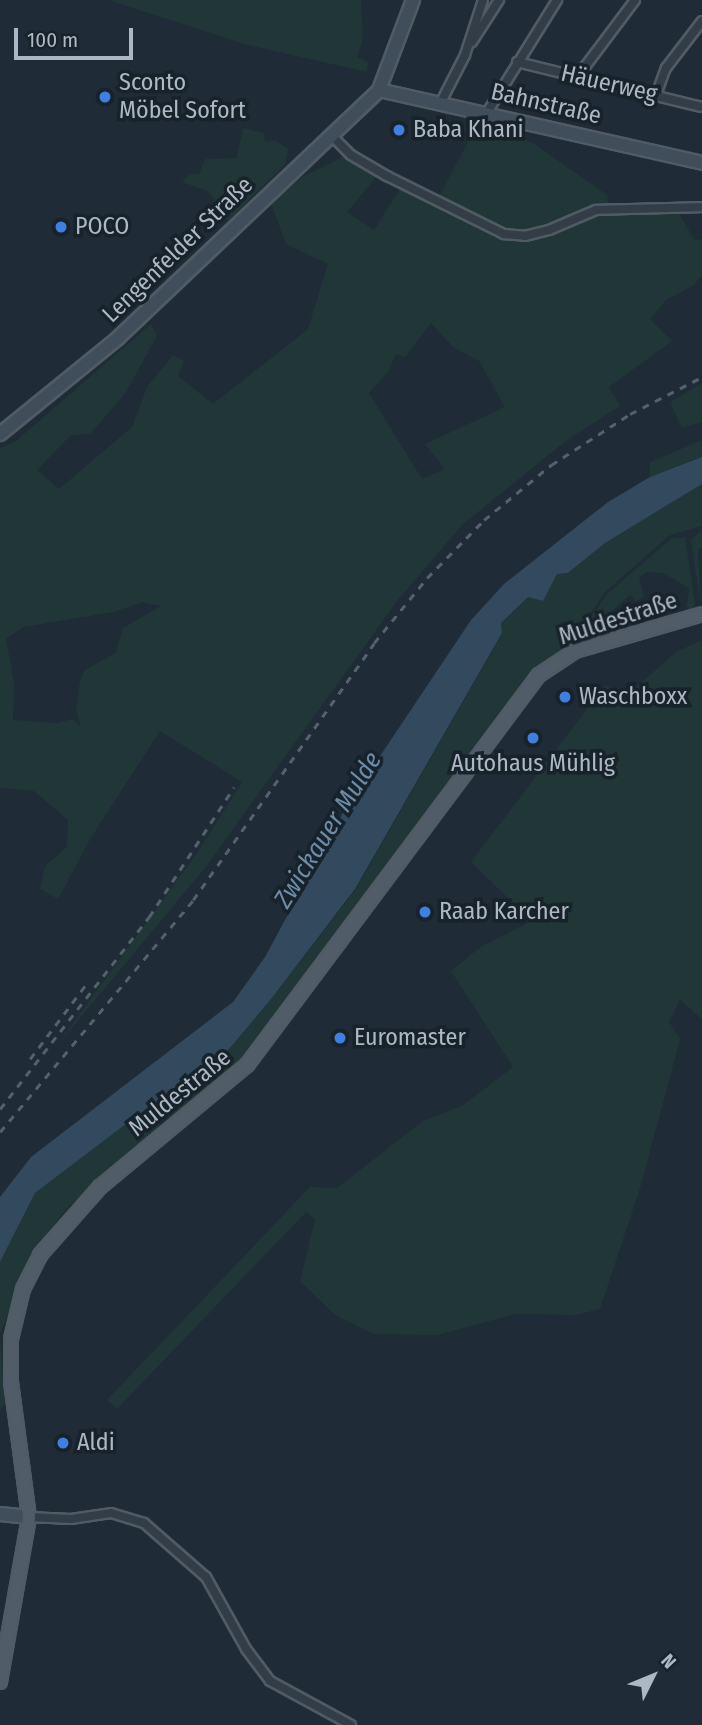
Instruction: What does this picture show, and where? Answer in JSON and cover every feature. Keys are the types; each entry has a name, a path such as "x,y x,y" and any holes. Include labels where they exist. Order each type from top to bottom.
{"main road":[{"path":"379,90 411,6"},
{"name":"Bahnstraße","path":"379,90 488,111 702,163"},
{"name":"Lengenfelder Straße","path":"0,434 129,328 379,90"},
{"name":"Muldestraße","path":"0,1682 29,1517 10,1365 19,1304 40,1255 100,1187 247,1065 539,675 575,651 702,614"},
{"path":"0,1514 29,1517"}],"street":[{"path":"465,55 483,0"},
{"path":"441,102 465,55 499,0"},
{"path":"488,111 557,0"},
{"path":"578,76 635,0"},
{"path":"656,95 666,68 702,21"},
{"name":"Häuerweg","path":"517,62 702,107"},
{"path":"331,135 351,155 387,176 504,234 525,236 549,230 596,210 702,207"},
{"path":"29,1517 125,1514 144,1523 206,1577 246,1649 270,1681 351,1725"}],"green space":[{"path":"108,0 361,0 363,39 357,57 368,62 367,72 248,45"},
{"path":"479,121 533,143 607,195 609,214 677,210 695,241 702,238 702,275 694,285 666,300 650,319 672,341 609,387 620,406 567,440 463,524 397,601 205,868 55,1048 200,849 242,782 160,731 92,836 58,899 40,889 45,866 67,847 68,820 34,791 0,788 0,448 16,441 151,324 157,336 126,392 90,434 71,435 37,470 59,489 132,427 147,387 173,355 184,361 178,376 213,404 308,329 328,264 286,244 271,203 302,177 345,156 379,174 347,212 374,230 401,187 436,202","holes":["431,323 453,347 479,361 505,407 425,444 445,469 422,479 369,393 388,372 396,354 405,357","142,602 161,606 123,628 116,653 85,670 80,681 76,708 81,727 72,719 58,723 13,720 14,682 6,639 23,627 114,612"]},
{"path":"243,128 264,133 265,142 275,140 288,149 285,164 228,221 208,191 182,182 189,174 199,174 205,159 237,158"},
{"path":"702,383 702,422 682,428 670,402"},
{"path":"702,440 702,457 650,477 650,462"},
{"path":"702,484 702,526 670,535 604,593 589,616 587,631 581,631 583,639 551,660 243,1060 184,1112 172,1118 161,1115 159,1129 67,1208 34,1251 0,1334 0,1262 35,1193 122,1127 214,1067 271,999 356,889 502,634 501,623 528,597 543,601 557,574 569,573 605,543"},
{"path":"702,529 702,548 698,549 701,606 691,540"},
{"path":"685,537 695,604 692,611 688,612 687,605 689,588 663,573 646,572 639,578 644,597 636,601 630,595 604,618 607,629 618,631 594,634 591,617 607,594 672,538"},
{"path":"702,640 702,1019 680,1000 669,1022 680,1039 641,1185 600,1309 575,1315 516,1314 437,1335 374,1334 335,1315 300,1281 315,1219 306,1212 117,1409 107,1400 310,1187 337,1188 423,1121 462,1106 513,1067 451,971 482,946 532,921 471,862 605,685 625,697 676,652"},
{"path":"0,1334 5,1404 0,1409"}],"water":[{"path":"702,457 702,484 605,543 568,573 557,574 543,601 528,597 501,623 502,633 355,889 271,999 214,1067 122,1127 35,1193 0,1262 0,1197 31,1157 233,1002 265,957 346,807 471,620 504,584 608,502 650,477"}],"railway":[{"path":"0,1132 193,900 374,643 427,578 484,520 551,465 630,414 702,377"},
{"path":"0,1109 149,917 234,787"},
{"path":"30,1059 87,983"}],"place":[{"name":"Sconto Möbel Sofort","path":"105,97"},
{"name":"Baba Khani","path":"399,130"},
{"name":"POCO","path":"61,227"},
{"name":"Waschboxx","path":"565,697"},
{"name":"Autohaus Mühlig","path":"533,738"},
{"name":"Raab Karcher","path":"425,912"},
{"name":"Euromaster","path":"340,1038"},
{"name":"Aldi","path":"63,1443"}],"water label":[{"name":"Zwickauer Mulde","path":"328,830"}]}
